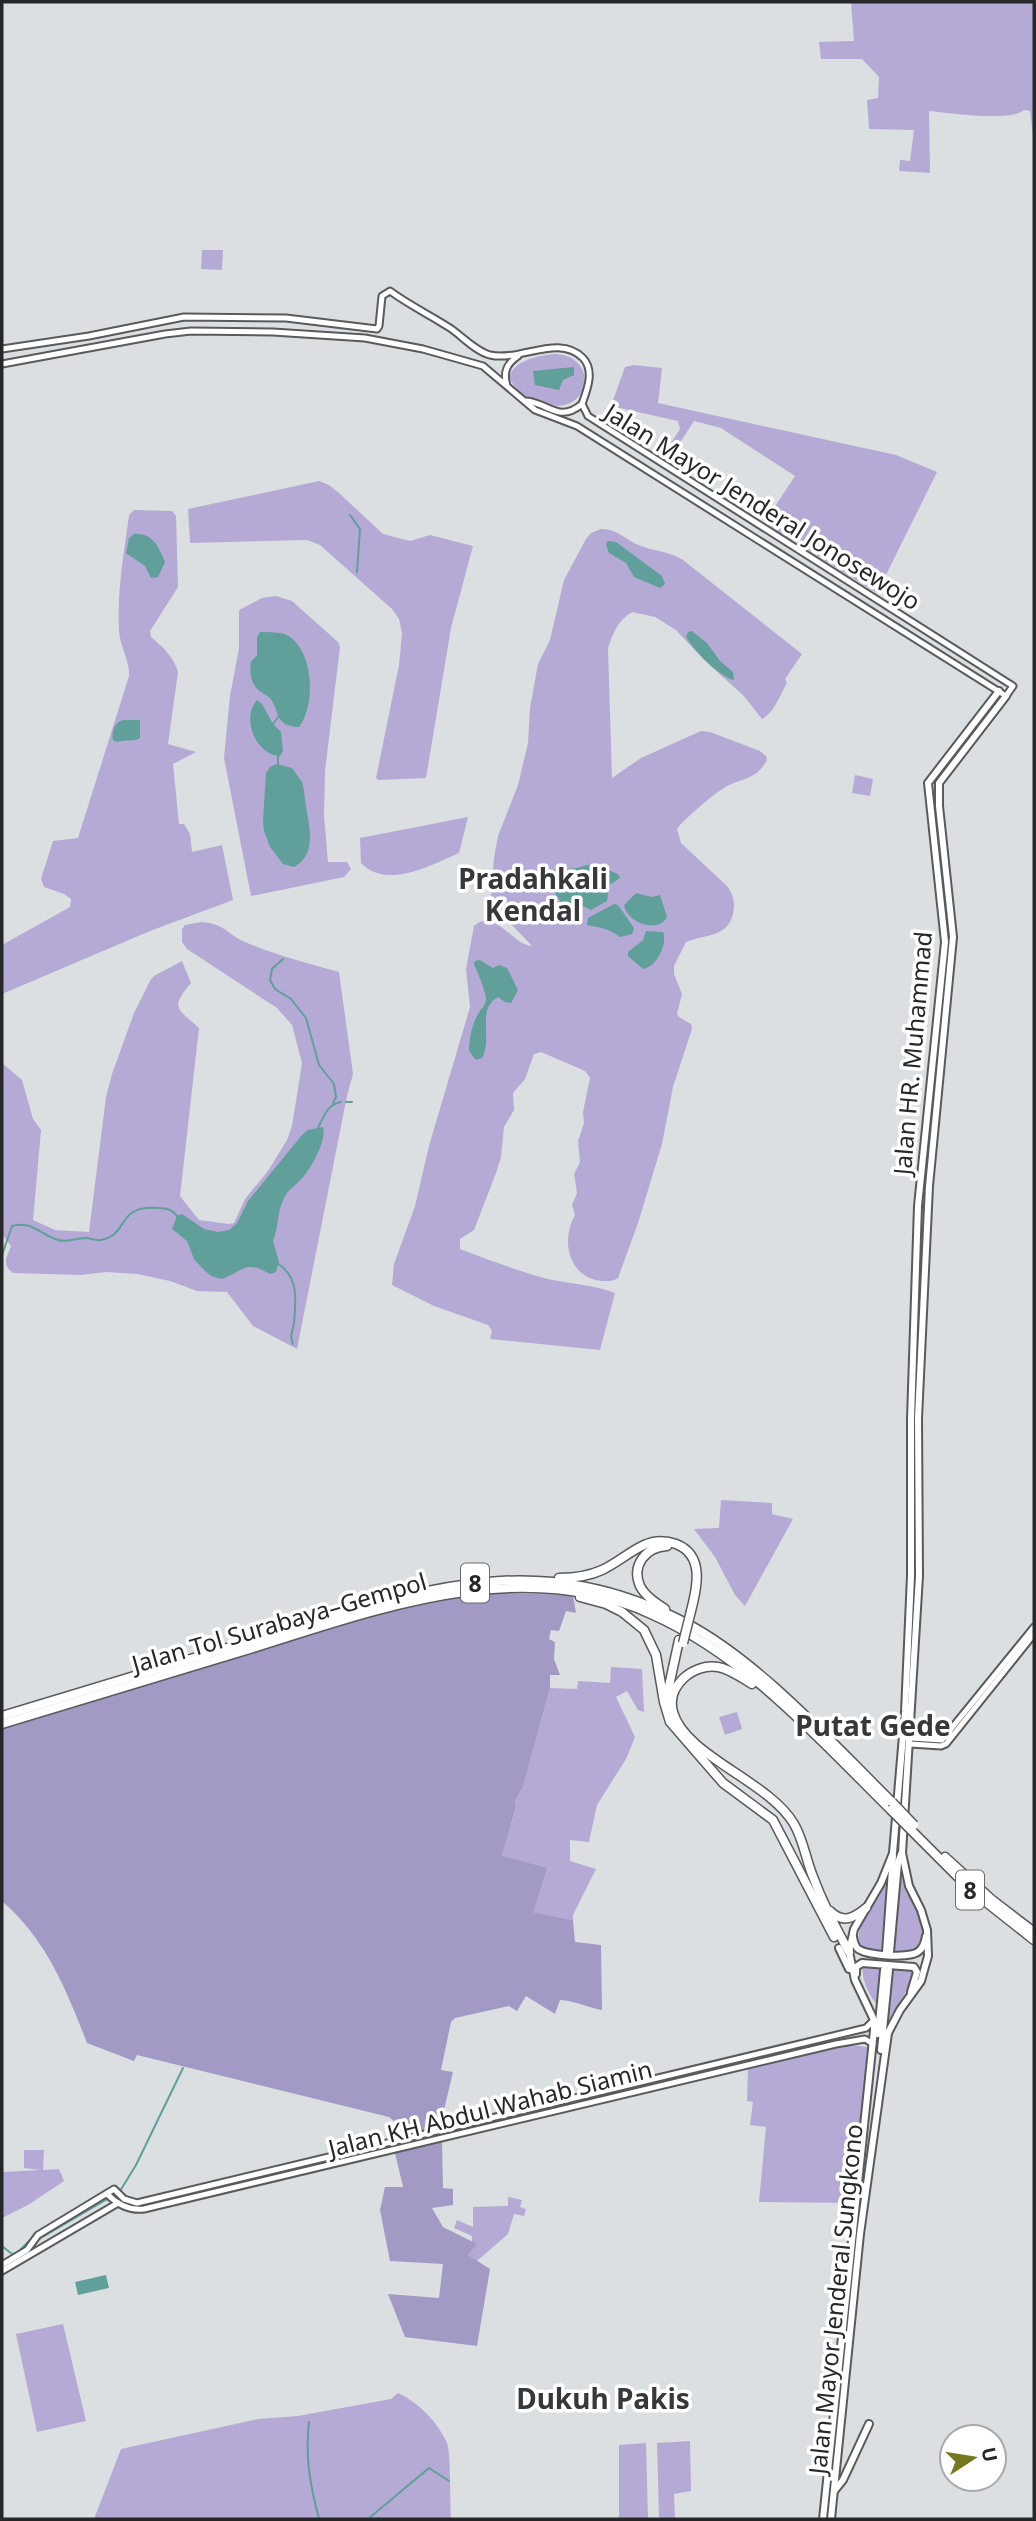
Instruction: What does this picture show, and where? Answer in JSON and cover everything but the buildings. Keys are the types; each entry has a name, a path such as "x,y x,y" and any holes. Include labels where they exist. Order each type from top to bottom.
{"highway":[{"path":"532,1580 582,1576 601,1570 653,1542 668,1541 687,1551 695,1565 696,1590 665,1707"},
{"path":"687,1623 658,1604 640,1585 638,1567 642,1557 654,1548 670,1546 678,1549 688,1560 692,1575 689,1609"},
{"name":"Jalan Tol Surabaya–Gempol","path":"2,1716 366,1606 473,1583 532,1580 568,1583 621,1595 687,1623 746,1664 792,1704 972,1891 1034,1940"},
{"name":"Jalan Tol Surabaya–Gempol","path":"2,1724 361,1615 436,1596 484,1590 554,1590 604,1597 652,1614 716,1651 773,1696 891,1806"},
{"path":"554,1590 606,1604 622,1612 644,1630 656,1655 666,1714 676,1731 723,1783 774,1820 834,1937"},
{"path":"681,1641 672,1698 674,1715 687,1735 782,1809 793,1823 824,1903 849,1952"},
{"path":"672,1698 683,1678 697,1669 709,1667 727,1670 773,1696"},
{"path":"774,1820 780,1821 784,1818 782,1809"},
{"path":"781,1832 786,1824 793,1823"},
{"name":"Jalan Tol Surabaya–Gempol","path":"913,1828 964,1875 1034,1932"},
{"path":"824,1903 835,1916 843,1919 857,1916 866,1908"}],"main road":[{"name":"Jalan Mayor Jenderal Jonosewojo","path":"2,364 168,333 209,331 365,338 477,363 489,369 535,410 578,426 1002,693 1013,686 588,416 582,404 589,380 588,365 580,355 563,348 533,351 518,356 486,354 390,291 382,296 378,328 366,328"},
{"path":"208,316 209,331"},
{"path":"2,349 89,337 184,317 208,316 286,318 366,328 365,338"},
{"path":"89,337 92,349"},
{"path":"507,386 506,369 518,356"},
{"path":"523,401 561,413 582,404"},
{"path":"601,440 601,432 608,429"},
{"path":"699,502 706,492"},
{"path":"739,528 738,521 747,517"},
{"path":"841,592 849,589 848,583"},
{"path":"864,606 865,600 872,598"},
{"path":"1002,693 1007,681"},
{"name":"Jalan HR. Muhammad","path":"938,1043 953,937 939,783 1002,693"},
{"name":"Jalan HR. Muhammad","path":"916,1359 918,1206 937,1055 945,942 928,783 1002,693"},
{"path":"940,898 949,898"},
{"name":"Jalan HR. Muhammad","path":"916,1359 921,1339 929,1130"},
{"path":"880,2083 888,2033 921,1981 927,1964 929,1941 921,1910 909,1886 902,1853 910,1741 915,1576 918,1418 916,1359"},
{"path":"902,1853 898,1863 888,1952 893,1853 915,1576"},
{"path":"910,1741 942,1740 1034,1631"},
{"path":"855,1980 849,1952 856,1926 881,1883 893,1853"},
{"path":"856,1926 853,1938 857,1948 869,1953 888,1955 907,1956 917,1953 925,1942 927,1930"},
{"path":"839,1948 874,2020 870,2084"},
{"path":"919,1960 927,1964"},
{"path":"860,1990 855,1971 859,1964 911,1967 917,1971 910,1996"},
{"path":"870,2084 874,2072 887,1970 880,2083"},
{"name":"Jalan KH Abdul Wahab Siamin","path":"123,2198 137,2203 866,2028 874,2020"},
{"path":"852,2031 855,2035 854,2041"},
{"name":"Jalan KH Abdul Wahab Siamin","path":"116,2203 136,2210 770,2059 865,2039 873,2044"},
{"path":"768,2050 770,2059"},
{"path":"631,2083 633,2091"},
{"name":"Jalan Mayor Jenderal Sungkono","path":"823,2519 856,2234 880,2083"},
{"name":"Jalan Mayor Jenderal Sungkono","path":"831,2519 870,2084"},
{"path":"477,2120 475,2125 478,2129"},
{"path":"468,2123 470,2131"},
{"path":"353,2150 355,2159"},
{"path":"239,2177 238,2182 241,2185"},
{"path":"228,2180 230,2188"},
{"path":"114,2190 123,2198 116,2203 2,2268 27,2250 33,2241 114,2190"},
{"path":"107,2195 116,2203"},
{"path":"834,2491 843,2480 869,2424"}],"shaded area":[{"path":"851,2 1034,2 1034,144 1030,111 993,116 929,111 930,173 899,171 900,160 910,161 914,130 869,129 867,100 878,98 879,77 862,59 821,59 819,42 854,41"},
{"path":"202,250 223,250 222,270 201,269"},
{"path":"556,354 571,358 580,366 584,376 584,387 579,396 569,403 556,406 538,402 520,392 511,381 509,377 516,366 535,357"},
{"path":"634,365 662,368 658,403 896,455 937,472 877,593 764,523 795,476 721,428 694,421 668,461 663,455 680,429 678,421 611,406 625,367"},
{"path":"319,481 339,493 383,534 410,541 430,535 473,546 451,628 426,778 376,778 399,665 402,633 399,619 392,609 320,545 307,540 190,543 188,509"},
{"path":"134,510 172,511 176,516 178,587 150,631 151,637 171,657 178,672 168,744 196,752 173,764 179,824 184,824 190,834 192,852 222,845 233,900 150,931 2,994 2,945 70,907 71,899 44,887 41,879 53,841 78,838 129,676 119,635 119,600 129,515"},
{"path":"601,529 615,532 636,544 683,560 802,654 785,679 787,683 770,713 762,719 744,696 676,630 655,617 632,612 627,615 614,632 608,648 612,778 641,758 701,731 760,751 767,760 759,771 716,794 677,829 681,843 728,887 733,897 734,910 730,922 721,931 686,942 674,966 674,974 682,994 677,1014 691,1024 692,1029 673,1087 662,1144 618,1278 602,1281 591,1278 575,1266 570,1257 568,1236 575,1215 572,1205 577,1193 574,1174 580,1162 578,1141 584,1123 583,1112 590,1078 585,1071 541,1052 534,1054 525,1079 513,1093 514,1110 504,1127 501,1157 496,1173 474,1230 460,1239 460,1249 502,1265 544,1278 615,1293 600,1350 490,1339 492,1331 488,1325 434,1306 392,1285 394,1264 415,1206 429,1146 470,1007 466,969 474,926 482,921 489,921 517,940 532,946 495,907 491,895 494,858 498,836 518,785 528,743 530,708 538,664 550,640 564,580 586,539 591,533"},
{"path":"276,596 292,601 338,642 340,647 325,771 324,816 328,862 347,862 351,869 344,877 251,896 224,758 230,696 239,648 239,610 262,598"},
{"path":"855,775 873,779 870,796 852,793"},
{"path":"468,817 459,853 423,869 383,875 371,871 361,863 360,838"},
{"path":"202,922 221,927 239,939 268,951 339,972 353,1074 297,1349 253,1326 227,1292 197,1291 170,1281 137,1274 13,1273 6,1263 11,1246 2,1234 2,1063 22,1080 33,1119 41,1130 33,1220 55,1230 89,1232 106,1097 112,1074 134,1013 150,981 154,976 182,961 191,983 180,998 179,1007 199,1028 180,1196 199,1220 234,1223 245,1199 268,1171 287,1140 292,1126 302,1063 292,1025 277,1008 187,949 182,942 182,929 185,925"},
{"path":"721,1500 772,1503 772,1514 793,1519 745,1606 735,1595 715,1557 694,1529 719,1528"},
{"path":"501,1593 573,1595 576,1613 566,1611 559,1631 551,1630 549,1639 555,1642 554,1659 560,1675 550,1675 550,1688 523,1787 515,1801 516,1807 502,1856 547,1868 533,1912 573,1920 575,1942 601,1945 602,2010 560,2000 555,2014 526,1996 517,2011 509,2006 455,2018 451,2022 441,2070 453,2072 443,2114 454,2117 456,2124 403,2136 401,2127 389,2117 137,2055 134,2061 87,2043 54,1967 31,1932 3,1902 2,1728 357,1619 458,1596"},
{"path":"611,1667 642,1669 644,1712 638,1710 627,1691 616,1697 635,1737 626,1759 597,1805 589,1842 570,1840 570,1861 596,1869 573,1920 533,1912 502,1856 516,1807 515,1801 523,1787 550,1688 577,1689 578,1681 610,1683"},
{"path":"737,1712 742,1729 725,1735 719,1717"},
{"path":"900,1872 906,1892 918,1909 925,1939 915,1953 893,1953"},
{"path":"889,1877 883,1951 864,1948 858,1942 860,1925"},
{"path":"863,1965 881,1967 877,2004 866,1986"},
{"path":"891,1967 914,1968 917,1973 886,2026"},
{"path":"850,2045 868,2047 852,2203 759,2202 766,2127 750,2125 753,2102 747,2101 748,2069"},
{"path":"442,2141 443,2188 453,2189 453,2205 432,2208 443,2227 477,2244 468,2255 490,2269 477,2346 405,2337 388,2294 439,2298 443,2264 390,2261 380,2210 385,2187 403,2187 395,2153"},
{"path":"24,2150 44,2150 43,2170 59,2169 64,2181 28,2205 2,2218 2,2172 41,2170 24,2168"},
{"path":"508,2197 522,2200 520,2207 526,2209 524,2216 514,2214 508,2234 477,2261 468,2255 476,2244 472,2242 472,2236 454,2228 457,2220 473,2227 473,2207 508,2206"},
{"path":"63,2324 86,2421 37,2432 16,2334"},
{"path":"398,2393 427,2414 447,2443 451,2519 94,2519 121,2449 258,2419 298,2416 391,2399"},
{"path":"690,2441 691,2491 674,2494 675,2519 659,2519 657,2443"},
{"path":"646,2443 648,2519 619,2519 619,2445"}],"water":[{"path":"574,367 574,375 563,380 559,390 535,385 533,371"},
{"path":"134,534 146,535 160,551 165,562 158,577 151,578 145,566 126,553 129,538"},
{"path":"608,541 616,542 662,576 665,584 660,588 634,577 626,563 609,553 606,544"},
{"path":"692,631 707,643 720,661 733,672 734,680 714,669 695,649 686,637 688,632"},
{"path":"260,632 287,635 303,653 310,678 310,692 299,727 285,724 279,718 270,698 253,683 251,662 257,655 257,637"},
{"path":"257,700 281,732 283,751 280,756 264,749 253,734 250,716"},
{"path":"123,720 140,720 140,738 117,742 113,740 114,728"},
{"path":"277,764 292,768 304,790 310,843 303,861 294,867 283,864 270,847 264,831 266,773 270,767"},
{"path":"593,864 618,874 620,878 609,886 607,901 591,910 575,902 561,903 543,881 553,870"},
{"path":"636,893 652,897 660,895 667,917 663,922 657,925 643,924 631,917 624,905"},
{"path":"614,904 618,905 634,928 632,934 620,937 608,930 587,925 588,918"},
{"path":"646,931 663,932 664,942 657,959 643,969 628,956 628,952 643,940"},
{"path":"480,960 493,968 499,965 507,968 518,990 511,1003 498,997 491,1002 486,1016 485,1050 482,1058 476,1060 469,1051 470,1037 486,1000 474,964"},
{"path":"323,1127 323,1138 314,1160 282,1203 273,1241 279,1262 276,1272 270,1274 250,1267 222,1279 211,1276 194,1259 187,1241 172,1229 177,1216 182,1214 204,1229 218,1232 229,1230 237,1223 248,1201 302,1135 308,1130"},
{"path":"106,2275 109,2288 78,2295 75,2282"}],"waterway":[{"path":"350,515 360,529 357,572"},
{"path":"272,725 279,716"},
{"path":"278,755 278,766"},
{"path":"283,959 272,969 270,980 275,989 291,999 306,1018 319,1065 334,1084 336,1097 333,1103"},
{"path":"318,1128 329,1108 341,1102"},
{"path":"346,1102 352,1102"},
{"path":"2,1255 12,1226 30,1226 62,1241 85,1238 99,1240 110,1237 129,1215 145,1208 165,1208 178,1217"},
{"path":"277,1263 293,1282 293,1344"},
{"path":"120,2191 136,2165 183,2068"},
{"path":"39,2239 116,2194"},
{"path":"2,2246 12,2254 17,2253 31,2239 34,2240"},
{"path":"309,2422 309,2471 319,2519"},
{"path":"368,2519 429,2468 449,2481"}],"district":[{"name":"Pradahkali Kendal","path":"533,894"},
{"name":"Putat Gede","path":"873,1725"},
{"name":"Dukuh Pakis","path":"603,2398"}]}
